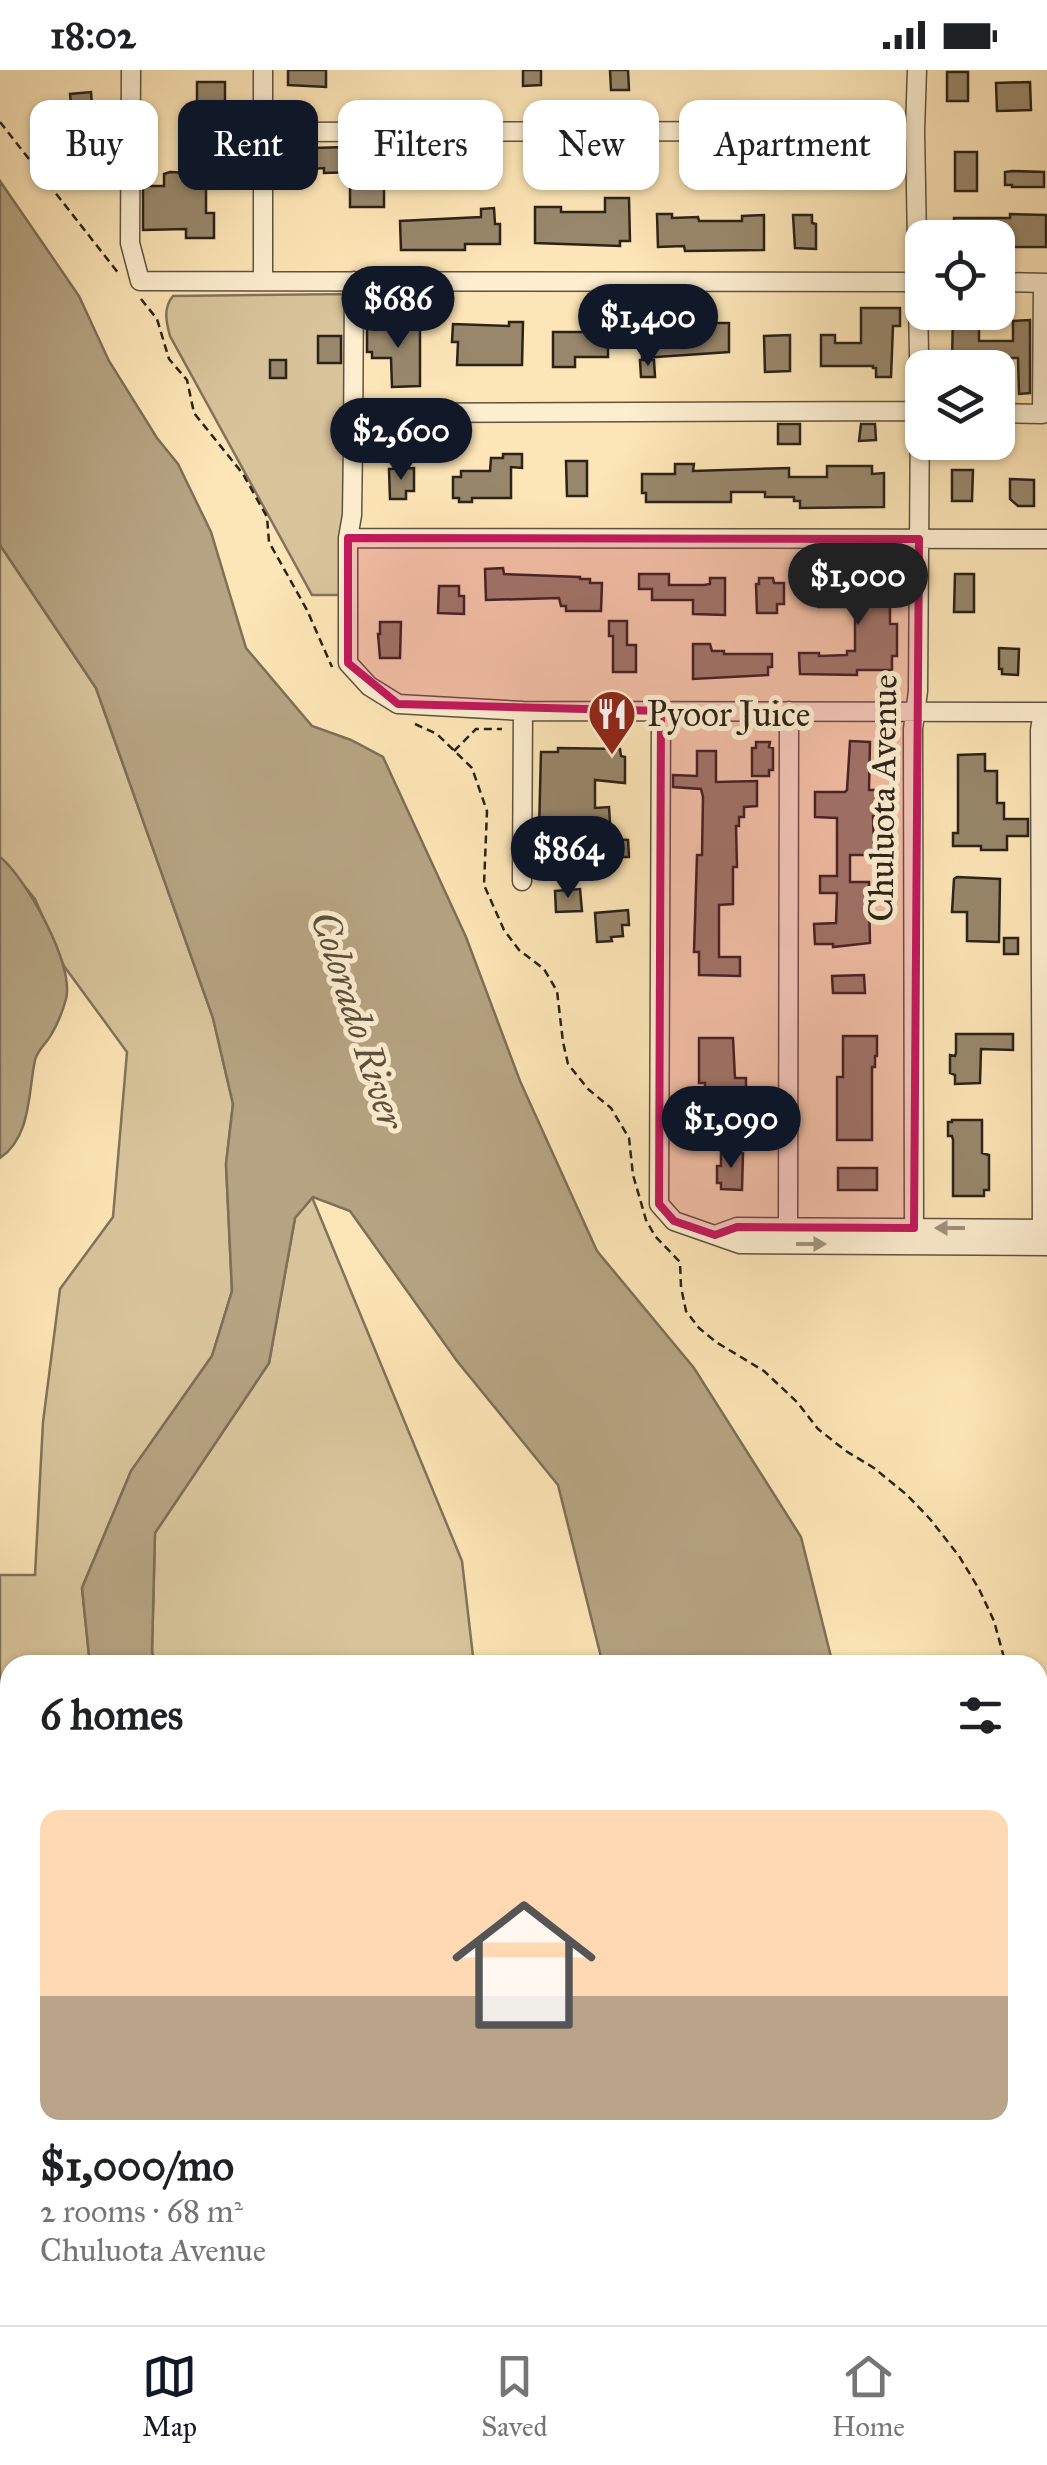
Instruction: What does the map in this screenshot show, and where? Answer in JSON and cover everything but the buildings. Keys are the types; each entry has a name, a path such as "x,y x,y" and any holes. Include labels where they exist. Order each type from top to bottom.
{"street":[{"path":"131,70 130,242 141,291 263,280 905,282"},
{"path":"264,70 264,100"},
{"name":"Chuluota Avenue","path":"916,70 919,220"},
{"path":"318,132 915,131"},
{"path":"263,190 263,280"},
{"path":"354,281 348,662 370,686 398,704 523,720 661,711 1045,712 1040,730 1045,1234"},
{"path":"1015,282 1045,282 1042,414 1015,413"},
{"path":"354,413 905,411"},
{"name":"Chuluota Avenue","path":"914,1228 913,729 920,460"},
{"path":"348,538 1047,539"},
{"path":"661,711 659,1204 674,1221 740,1244 1045,1234"},
{"path":"788,1227 790,711"},
{"path":"522,881 523,720"},
{"path":"715,1234 737,1227 914,1228 1045,1234"}],"path":[{"path":"0,122 117,271"},
{"path":"141,291 157,320 169,359 186,380 194,413 243,474 267,517 269,542 307,610 329,665 342,678"},
{"path":"402,718 437,734 472,768 487,811 484,885 504,930 520,950 544,969 558,992 568,1064 588,1089 611,1108 629,1138 639,1203 655,1236 680,1262 686,1310 716,1342 764,1372 798,1402 818,1429 908,1495 959,1556 979,1589 994,1621 1003,1655"},
{"path":"454,751 476,729 523,720"}],"highlighted area":[{"path":"348,538 919,539 914,1228 737,1227 715,1235 674,1221 659,1204 661,711 398,704 348,663"}],"shaded area":[{"path":"352,294 342,595 312,595 170,336 167,310 173,296"},
{"path":"0,545 96,688 213,1018 233,1104 226,1164 232,1291 212,1356 131,1471 82,1588 89,1655 0,1655 0,1575 35,1575 43,1422 60,1289 113,1217 127,1052 64,966 35,899 0,857"},
{"path":"312,1197 462,1561 473,1655 153,1655 155,1533 269,1363 295,1218"}],"water":[{"name":"Colorado River","path":"0,181 79,296 109,361 178,464 211,532 246,648 312,726 383,757 466,937 520,1081 597,1251 694,1368 801,1537 830,1655 600,1655 558,1485 457,1361 350,1211 313,1197 295,1218 269,1363 155,1533 153,1655 89,1655 82,1588 131,1471 212,1356 232,1291 226,1164 233,1104 213,1018 96,688 0,545"},
{"path":"0,857 35,902 56,945 67,984 60,1017 35,1060 23,1127 18,1139 0,1158"}],"place":[{"name":"Pyoor Juice","path":"612,756"}]}
